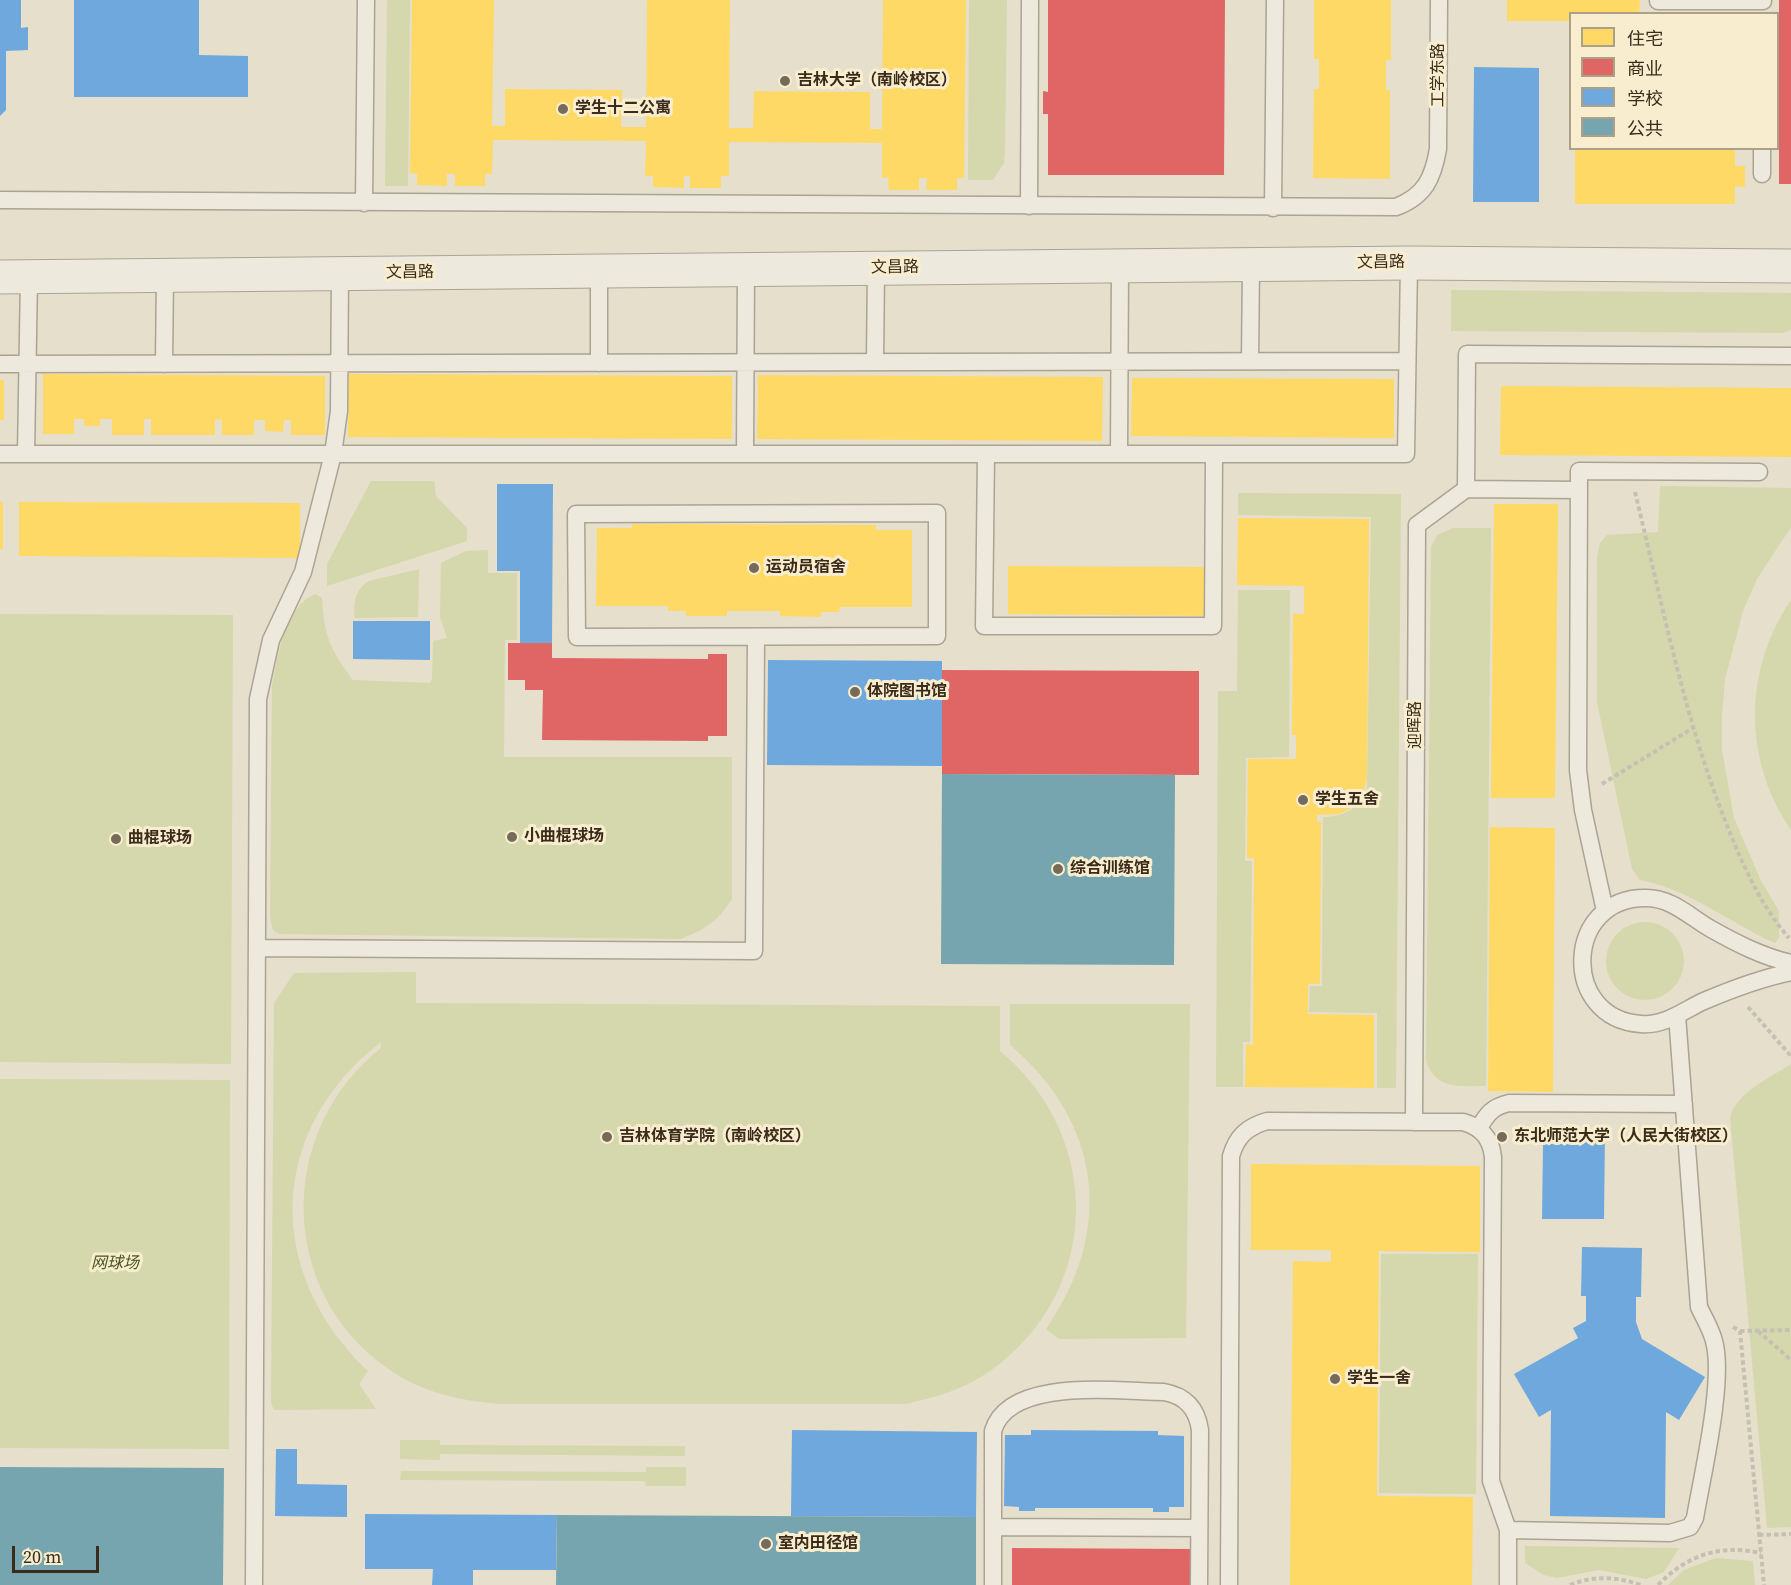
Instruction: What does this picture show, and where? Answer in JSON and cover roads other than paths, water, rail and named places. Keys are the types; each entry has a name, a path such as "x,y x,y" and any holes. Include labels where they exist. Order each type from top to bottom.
{"street":[{"name":"文昌路","path":"15,276 1409,263 1791,267"}],"lane":[{"path":"364,203 366,0"},
{"path":"1029,207 1030,0"},
{"path":"1273,208 1275,0"},
{"name":"工学东路","path":"0,200 1029,207 1396,207 1408,202 1426,187 1435,167 1438,149 1439,0"},
{"path":"1658,1 1763,5"},
{"path":"1762,150 1762,174"},
{"path":"0,454 1406,454 1409,263"},
{"path":"1250,361 1251,265"},
{"path":"1119,454 1120,266"},
{"path":"875,362 876,268"},
{"path":"745,454 746,269"},
{"path":"599,271 599,363"},
{"path":"254,1585 258,699 271,640 303,572 333,454 339,411 340,273"},
{"path":"164,364 165,275"},
{"path":"15,276 28,364 26,454"},
{"path":"1579,490 1466,489 1467,354 1791,356"},
{"path":"0,364 1407,361"},
{"path":"986,454 984,626 1213,626 1214,454"},
{"path":"1605,911 1581,797 1578,770 1579,471 1759,472"},
{"name":"迎晖路","path":"1414,1122 1416,525 1466,489"},
{"path":"936,513 937,636 756,637 577,638 576,514 936,513"},
{"path":"257,948 754,951 756,637"},
{"path":"1791,963 1734,942 1664,901 1633,899 1605,911 1587,935 1582,950 1584,980 1599,1006 1626,1021 1641,1024 1656,1023 1734,990 1791,972"},
{"path":"1508,1530 1670,1533 1690,1527 1695,1518 1712,1413 1717,1365 1714,1341 1699,1307 1677,1015"},
{"path":"1479,1128 1488,1112 1495,1106 1509,1103 1684,1104"},
{"path":"1229,1585 1231,1156 1235,1143 1248,1129 1267,1121 1462,1122 1479,1128 1490,1141 1493,1157 1491,1481 1508,1530 1508,1585"},
{"path":"993,1585 996,1424 1012,1408 1037,1394 1164,1392 1182,1397 1189,1403 1199,1420 1199,1585"},
{"path":"993,1527 1199,1528"}],"place":[{"name":"吉林大学（南岭校区）","path":"785,81"},
{"name":"学生十二公寓","path":"563,109"},
{"name":"运动员宿舍","path":"754,568"},
{"name":"体院图书馆","path":"855,692"},
{"name":"学生五舍","path":"1303,800"},
{"name":"小曲棍球场","path":"512,837"},
{"name":"曲棍球场","path":"116,839"},
{"name":"综合训练馆","path":"1058,869"},
{"name":"吉林体育学院（南岭校区）","path":"607,1137"},
{"name":"东北师范大学（人民大街校区）","path":"1502,1137"},
{"name":"学生一舍","path":"1335,1379"},
{"name":"室内田径馆","path":"766,1544"}],"park label":[{"name":"网球场","path":"115,1264"}]}
